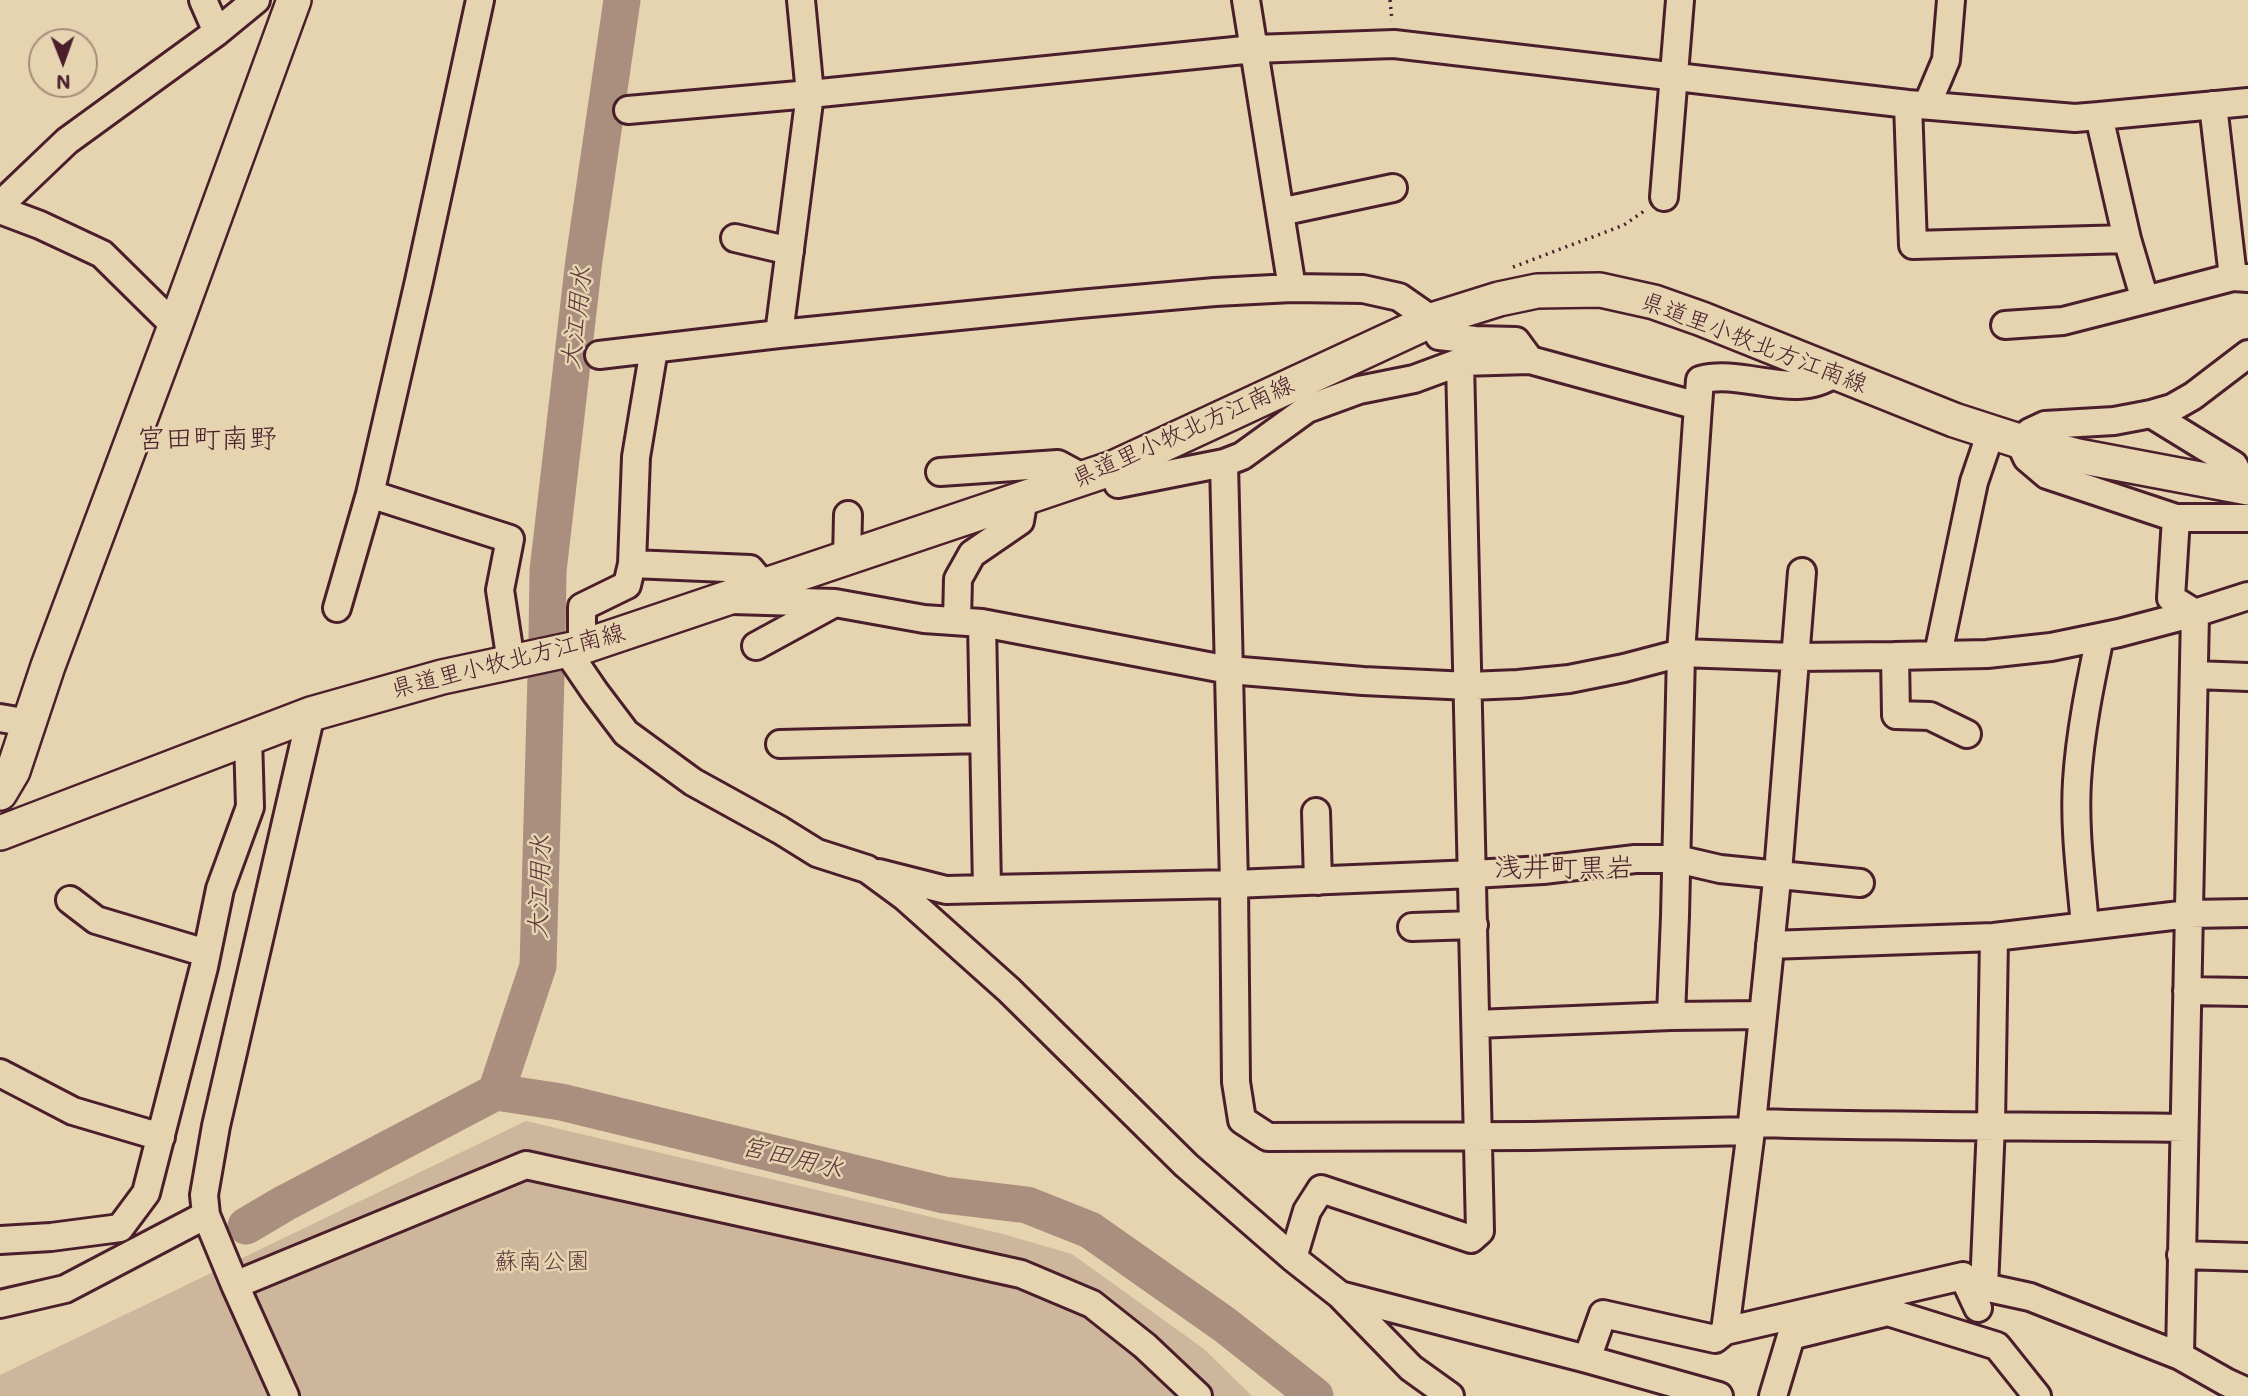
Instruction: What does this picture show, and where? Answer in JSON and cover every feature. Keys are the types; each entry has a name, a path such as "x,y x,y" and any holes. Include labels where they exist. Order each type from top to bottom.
{"main road":[{"path":"0,793 13,771 15,720 48,666 176,326 294,0"},
{"name":"県道里小牧北方江南線","path":"0,833 311,714 430,680 575,649 1098,473 1432,320 1499,299 1537,291 1600,290 1641,299 1678,311 1954,420 2005,437 2246,498"}],"street":[{"path":"203,0 217,32"},
{"path":"0,205 67,141 217,32 256,0"},
{"path":"337,608 370,494 480,0"},
{"path":"779,334 810,94 802,0"},
{"path":"1246,0 1292,288"},
{"path":"1664,197 1680,0"},
{"path":"1951,0 1945,60 1918,105 1913,245 2127,239"},
{"path":"628,110 1254,49 1394,44 1918,105 2075,118 2248,102"},
{"path":"2005,325 2063,321 2240,278 2213,105"},
{"path":"2099,116 2144,300"},
{"path":"1280,212 1393,188"},
{"path":"0,210 102,254 176,326"},
{"path":"735,238 790,251"},
{"path":"599,355 779,334 1147,298 1292,288 1363,289 1399,297 1432,320 1439,336 1516,341 1530,360"},
{"path":"654,349 636,457 632,564 628,585 582,607 575,649 595,692 626,733 693,782 817,853 946,890 1318,881 1543,870 1635,859 1677,859 1720,869 1860,883"},
{"path":"1938,654 1973,482 2005,437 2030,432 2045,425 2114,421 2172,408 2193,396 2248,354"},
{"path":"940,472 1058,464 1098,473 1118,484 1224,463 1242,456 1307,409 1359,390 1414,379 1460,362 1530,360 1698,407"},
{"path":"1293,1258 1307,1211 1321,1189 1471,1239 1480,1231 1460,362"},
{"path":"1671,1016 1681,653 1700,380 1714,376 1793,385 1813,384 1826,380 1835,373"},
{"path":"2005,437 2047,475 2176,518 2246,498 2234,465 2151,414"},
{"path":"1224,463 1236,1082 1242,1119 1268,1137 1478,1136 1751,1127 1991,1125 2184,1128"},
{"path":"370,494 510,539 500,590 510,662"},
{"path":"987,889 983,739 970,622 958,579 972,554 1020,521 1024,498"},
{"path":"847,558 848,515"},
{"path":"2176,518 2171,598 2195,613"},
{"path":"632,564 708,553 750,569 764,586"},
{"path":"1725,1331 1751,1127 1778,874 1802,572"},
{"path":"724,600 835,603 924,618 970,622 1229,670 1469,686 1569,679 1681,653 1794,657 1895,656 1987,654 2051,648 2195,613 2248,596"},
{"path":"756,646 835,603"},
{"path":"2180,1356 2195,613"},
{"path":"2085,926 2078,849 2077,781 2089,691 2100,637"},
{"path":"1895,656 1896,715 1930,716 1968,734"},
{"path":"2195,675 2248,677"},
{"path":"285,1396 206,1216 204,1195 216,1126 311,714"},
{"path":"0,1240 120,1228 146,1193 220,889 250,807 248,738"},
{"path":"780,744 983,739"},
{"path":"1316,812 1318,881"},
{"path":"867,869 905,897 1009,990 1186,1165 1340,1295 1411,1368 1450,1396"},
{"path":"70,900 96,920 206,953"},
{"path":"1770,945 1994,937 2189,915 2248,913"},
{"path":"1412,927 1474,925"},
{"path":"1994,937 1991,1125 1984,1287 2030,1297 2180,1356 2248,1391"},
{"path":"2187,991 2248,992"},
{"path":"1476,1024 1763,1015"},
{"path":"0,1073 73,1111 161,1137"},
{"path":"234,1285 526,1165 1021,1274 1092,1304 1145,1346 1198,1396"},
{"path":"0,1304 65,1289 206,1216"},
{"path":"2181,1255 2248,1258"},
{"path":"1587,1359 1603,1314 1715,1339 1725,1331 1963,1276 1978,1308"},
{"path":"1340,1295 1718,1396"},
{"path":"1773,1396 1791,1336 1888,1312 1997,1346 2037,1396"}],"path":[{"path":"1509,268 1624,225 1664,197"}],"green space":[{"name":"蘇南公園","path":"526,1121 1003,1234 1072,1254 1204,1349 1252,1396 0,1396 0,1375"}],"waterway":[{"name":"大江用水","path":"547,638 548,571 584,260 622,0"},
{"name":"大江用水","path":"496,1092 538,966 546,676"},
{"name":"宮田用水","path":"246,1226 496,1092 561,1102 944,1195 1027,1205 1090,1230 1225,1325 1315,1396"}],"district":[{"name":"宮田町南野","path":"207,439"},
{"name":"浅井町黒岩","path":"1564,868"}]}
